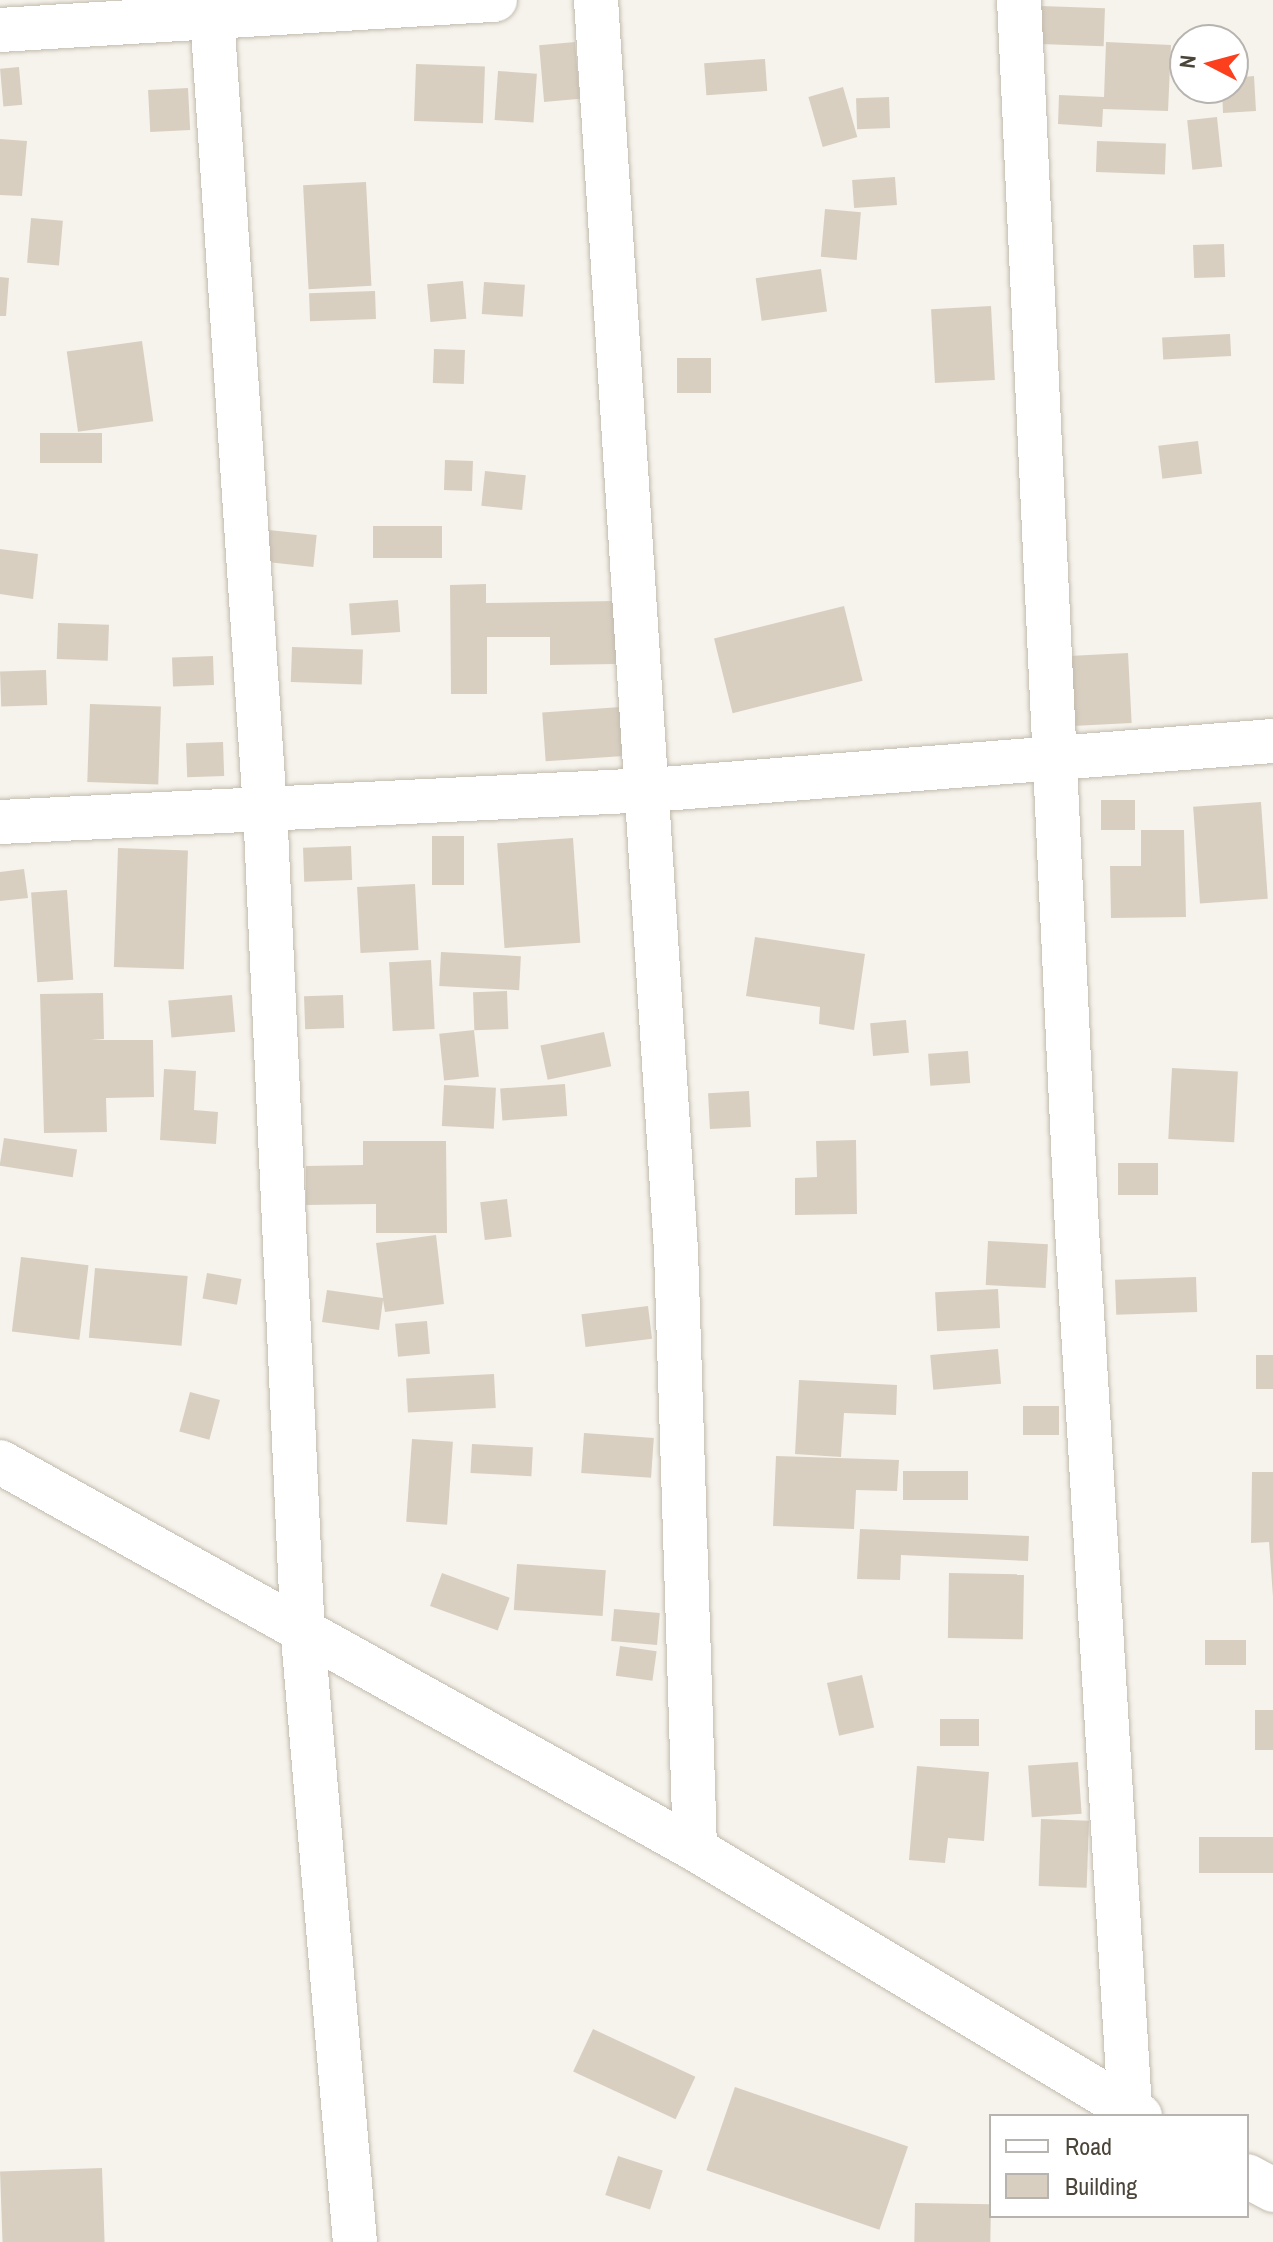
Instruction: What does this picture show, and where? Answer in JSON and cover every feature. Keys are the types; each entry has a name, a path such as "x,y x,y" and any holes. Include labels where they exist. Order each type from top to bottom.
{"street":[{"path":"0,30 211,10 495,0"},
{"path":"596,0 650,790 676,1250 695,1849"},
{"path":"1019,0 1054,759 1135,2113"},
{"path":"211,10 265,808 303,1637 355,2242"},
{"path":"0,822 650,790 1273,741"},
{"path":"0,1462 303,1637 695,1849 1135,2113"},
{"path":"1249,2177 1273,2190"}],"building":[{"path":"1041,6 1105,8 1104,46 1040,44"},
{"path":"575,42 580,99 544,102 539,45"},
{"path":"1106,42 1169,45 1168,111 1103,109 1102,127 1058,124 1059,95 1104,97"},
{"path":"765,59 767,91 706,95 704,63"},
{"path":"416,64 485,66 483,123 414,121"},
{"path":"19,67 22,105 3,107 0,69"},
{"path":"498,71 537,74 533,123 495,120"},
{"path":"1249,76 1254,76 1256,111 1223,113 1223,104 1249,104"},
{"path":"843,87 857,137 823,147 808,97"},
{"path":"188,88 190,130 150,132 148,90"},
{"path":"889,97 890,128 857,129 856,98"},
{"path":"1217,117 1222,167 1192,170 1187,120"},
{"path":"0,139 27,141 22,196 0,195"},
{"path":"1097,141 1166,143 1165,174 1096,172"},
{"path":"895,177 897,205 854,208 852,180"},
{"path":"366,182 371,286 309,289 303,185"},
{"path":"825,209 861,212 857,260 821,257"},
{"path":"31,218 63,221 59,266 27,263"},
{"path":"1224,244 1225,277 1194,278 1193,245"},
{"path":"821,269 827,312 762,321 756,278"},
{"path":"0,277 9,278 6,316 0,316"},
{"path":"463,281 466,319 430,322 427,284"},
{"path":"484,282 525,285 523,317 482,314"},
{"path":"375,291 376,319 310,321 309,293"},
{"path":"991,306 995,380 935,383 931,309"},
{"path":"1230,334 1231,356 1163,360 1162,338"},
{"path":"142,341 153,421 78,432 67,352"},
{"path":"434,349 465,350 464,384 433,383"},
{"path":"677,358 711,358 711,393 677,393"},
{"path":"40,433 102,433 102,463 40,463"},
{"path":"1198,441 1202,474 1162,479 1158,446"},
{"path":"445,460 473,461 472,491 444,490"},
{"path":"485,471 526,475 522,510 481,506"},
{"path":"373,526 442,526 442,558 373,558"},
{"path":"259,529 317,535 313,567 256,561"},
{"path":"0,549 38,554 33,599 0,594"},
{"path":"486,584 486,603 616,601 616,664 550,665 550,637 487,637 487,694 451,694 450,585"},
{"path":"398,600 400,632 351,635 349,603"},
{"path":"844,606 863,681 733,713 714,638"},
{"path":"58,623 109,625 108,661 57,659"},
{"path":"292,647 363,649 362,684 291,682"},
{"path":"1128,653 1132,723 1063,727 1059,657"},
{"path":"213,656 214,685 173,686 172,657"},
{"path":"46,670 47,705 1,707 0,672"},
{"path":"90,704 161,706 158,784 87,782"},
{"path":"635,706 638,755 546,761 542,712"},
{"path":"223,742 224,776 187,777 186,743"},
{"path":"1101,800 1135,800 1135,830 1101,830"},
{"path":"1261,802 1268,899 1200,904 1193,807"},
{"path":"1141,830 1184,830 1186,917 1111,918 1110,866 1141,866"},
{"path":"432,836 464,836 464,885 432,885"},
{"path":"573,838 580,943 505,948 497,843"},
{"path":"351,846 352,880 304,882 303,848"},
{"path":"118,848 188,850 184,969 114,967"},
{"path":"24,869 28,898 0,901 0,872"},
{"path":"415,884 418,950 361,953 357,887"},
{"path":"67,890 73,980 37,982 31,893"},
{"path":"755,937 865,954 854,1030 819,1024 820,1007 746,996"},
{"path":"441,952 521,956 519,990 439,986"},
{"path":"431,960 435,1029 393,1031 389,962"},
{"path":"507,991 508,1029 474,1030 473,992"},
{"path":"103,993 104,1039 91,1040 153,1040 154,1097 106,1098 107,1132 44,1133 40,994"},
{"path":"232,995 235,1032 171,1037 168,1001"},
{"path":"343,995 344,1028 305,1029 304,996"},
{"path":"906,1020 909,1053 873,1056 870,1023"},
{"path":"474,1030 479,1077 444,1080 439,1034"},
{"path":"604,1032 611,1066 548,1080 540,1046"},
{"path":"968,1051 970,1083 930,1086 928,1054"},
{"path":"1172,1068 1238,1071 1234,1142 1168,1139"},
{"path":"164,1069 196,1071 194,1110 218,1112 216,1144 160,1140"},
{"path":"565,1084 567,1116 502,1120 500,1089"},
{"path":"444,1085 496,1088 494,1129 442,1126"},
{"path":"749,1091 751,1127 710,1129 708,1093"},
{"path":"4,1138 77,1150 73,1177 0,1166"},
{"path":"856,1140 857,1214 795,1215 795,1178 817,1177 816,1141"},
{"path":"363,1141 446,1141 447,1233 376,1233 376,1204 306,1205 306,1166 363,1165"},
{"path":"1118,1163 1158,1163 1158,1195 1118,1195"},
{"path":"507,1199 512,1237 485,1240 480,1202"},
{"path":"436,1235 444,1304 385,1312 383,1300 379,1330 322,1322 327,1290 383,1298 376,1243"},
{"path":"988,1241 1048,1244 1046,1288 986,1285"},
{"path":"21,1257 88,1265 79,1340 12,1331"},
{"path":"95,1268 188,1276 182,1346 89,1338"},
{"path":"207,1273 241,1279 237,1305 202,1299"},
{"path":"1196,1277 1197,1312 1116,1315 1115,1280"},
{"path":"998,1289 1000,1328 937,1331 935,1292"},
{"path":"648,1306 652,1339 586,1347 581,1314"},
{"path":"427,1321 430,1354 398,1357 395,1324"},
{"path":"998,1349 1001,1384 933,1390 930,1355"},
{"path":"1256,1355 1273,1355 1273,1389 1256,1389"},
{"path":"494,1374 496,1408 408,1413 406,1379"},
{"path":"799,1380 897,1385 896,1415 844,1413 841,1457 795,1454"},
{"path":"190,1392 220,1400 209,1440 179,1432"},
{"path":"1023,1406 1059,1406 1059,1435 1023,1435"},
{"path":"584,1433 654,1438 651,1478 581,1473"},
{"path":"412,1439 453,1442 447,1525 406,1522"},
{"path":"472,1444 533,1447 531,1476 470,1473"},
{"path":"776,1456 899,1460 897,1491 856,1490 854,1529 773,1526"},
{"path":"903,1471 968,1471 968,1500 903,1500"},
{"path":"1252,1472 1273,1472 1273,1597 1269,1542 1251,1543"},
{"path":"860,1529 1029,1536 1028,1561 901,1555 900,1580 857,1579"},
{"path":"517,1564 606,1570 603,1616 514,1610"},
{"path":"442,1573 510,1598 498,1631 430,1606"},
{"path":"949,1573 1024,1574 1023,1639 948,1638"},
{"path":"614,1609 660,1613 657,1645 611,1641"},
{"path":"1205,1640 1246,1640 1246,1665 1205,1665"},
{"path":"620,1646 657,1651 652,1681 616,1676"},
{"path":"862,1675 874,1728 839,1736 827,1683"},
{"path":"1255,1710 1273,1710 1273,1750 1255,1750"},
{"path":"940,1719 979,1719 979,1746 940,1746"},
{"path":"1078,1762 1082,1814 1032,1817 1028,1765"},
{"path":"917,1766 989,1772 984,1841 948,1838 945,1863 909,1860"},
{"path":"1041,1819 1089,1821 1087,1888 1039,1886"},
{"path":"1199,1837 1273,1837 1273,1873 1199,1873"},
{"path":"593,2029 695,2077 676,2119 573,2072"},
{"path":"735,2087 908,2147 879,2230 706,2170"},
{"path":"618,2156 663,2171 650,2210 605,2195"},
{"path":"102,2168 105,2242 3,2242 0,2172"},
{"path":"915,2203 989,2204 990,2242 914,2242"}]}
